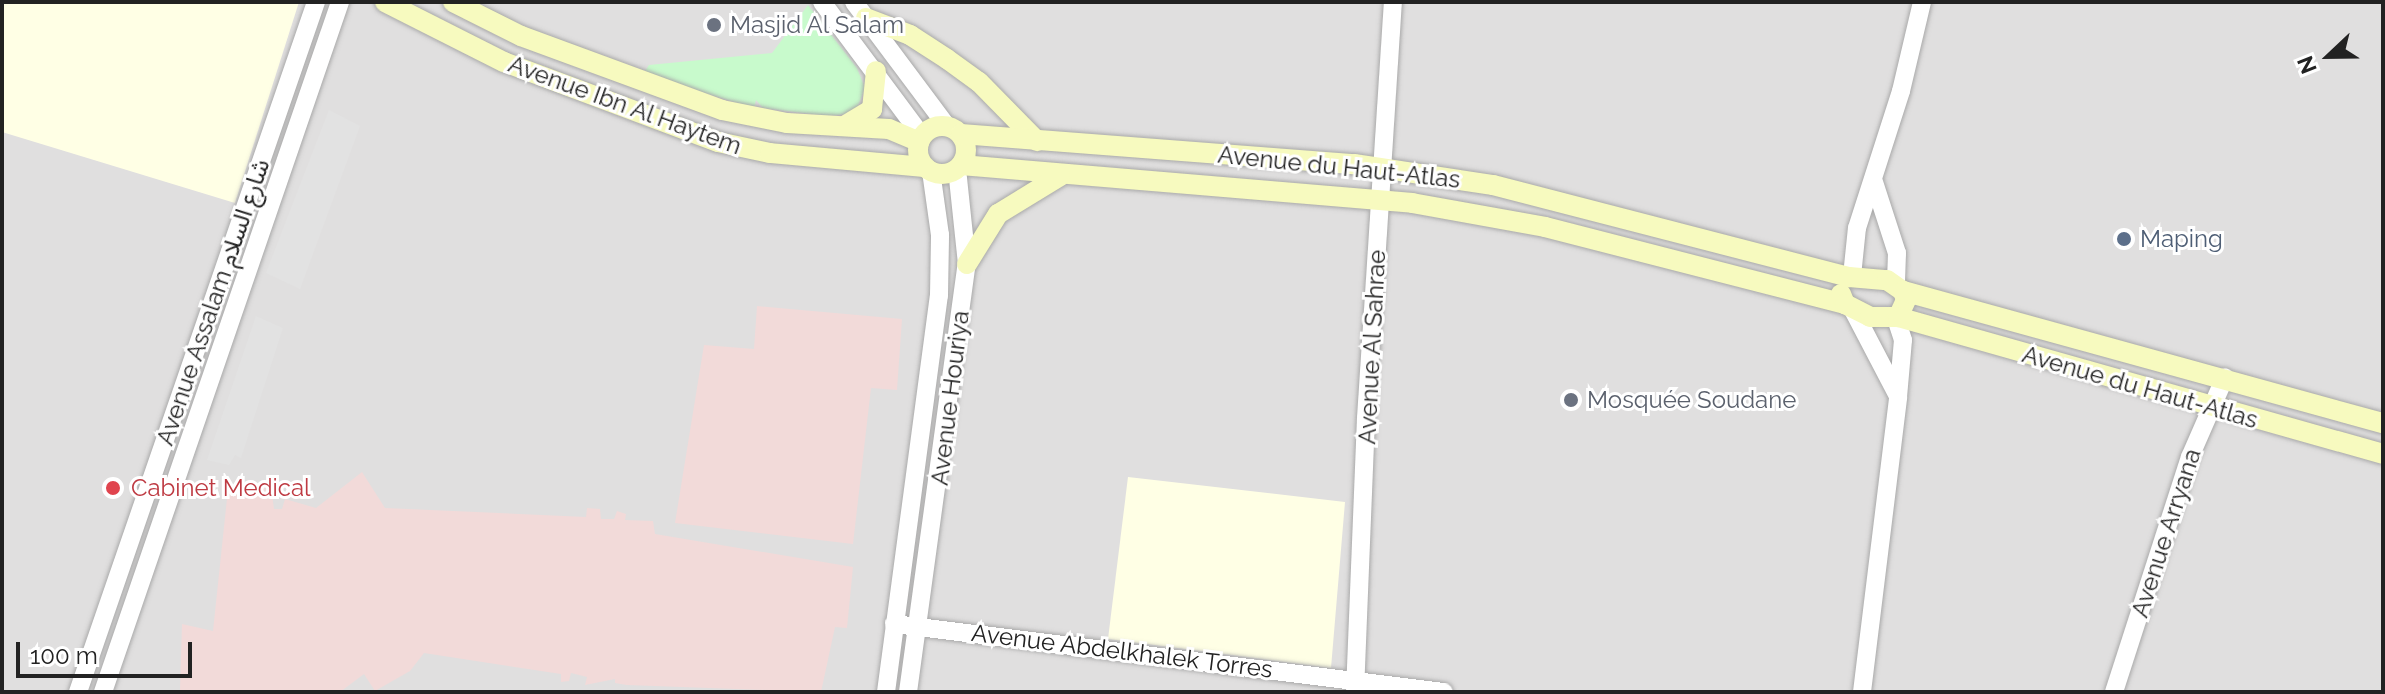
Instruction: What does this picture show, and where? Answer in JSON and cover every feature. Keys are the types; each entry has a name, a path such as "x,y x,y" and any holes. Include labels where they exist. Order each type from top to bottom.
{"main road":[{"name":"Avenue Ibn Al Haytem","path":"385,2 504,62 718,142 770,153 928,169"},
{"name":"Avenue Ibn Al Haytem","path":"453,2 521,36 722,110 757,119 889,129 920,139"},
{"path":"860,10 910,35 979,82 1037,141"},
{"path":"841,127 872,109 876,71"},
{"path":"932,127 954,130 967,151 959,167 944,174 928,169 920,139 932,127"},
{"name":"Avenue du Haut-Atlas","path":"954,130 1037,141 1384,167 1560,199 1900,288 2383,423"},
{"name":"Avenue du Haut-Atlas","path":"959,167 1380,199 1545,227 1897,317 2209,408 2383,454"},
{"path":"967,264 998,214 1062,175"},
{"path":"1849,307 1841,293 1850,277"},
{"path":"1897,317 1906,300 1900,288"}],"street":[{"name":"Avenue Assalam شارع السلام","path":"78,692 316,2"},
{"name":"Avenue Assalam شارع السلام","path":"103,692 340,2"},
{"path":"822,2 876,71 920,139"},
{"name":"Avenue Al Sahrae","path":"1356,686 1393,2"},
{"path":"1850,277 1857,228 1874,182 1922,2"},
{"path":"860,10 954,130"},
{"name":"Avenue Houriya","path":"908,692 967,264 959,167"},
{"name":"Avenue Houriya","path":"886,692 939,295 940,235 928,169"},
{"path":"1874,182 1897,253 1900,288"},
{"path":"1849,307 1898,397"},
{"path":"1862,692 1898,397 1903,340 1897,317"},
{"name":"Avenue Arryana","path":"2114,692 2209,408 2225,377"},
{"path":"134,523 159,532"},
{"name":"Avenue Abdelkhalek Torres","path":"894,624 1356,686 1444,692"}],"shaded area":[{"path":"2,2 2383,2 2383,692 2,692"},
{"path":"2,2 299,2 235,203 2,132"},
{"path":"329,110 360,126 300,289 266,273"},
{"path":"757,306 902,319 897,390 871,388 853,544 675,523 704,345 754,349"},
{"path":"256,316 283,328 241,458 235,455 229,465 207,460"},
{"path":"362,472 385,508 586,517 587,508 600,509 601,519 614,519 617,511 626,514 625,520 653,521 655,534 853,567 847,628 835,627 821,692 627,685 615,683 615,679 585,685 587,677 571,673 569,681 561,682 561,674 424,653 410,671 375,691 364,674 340,692 180,690 182,624 213,631 228,489 271,488 274,509 282,509 285,499 316,508"},
{"path":"1128,477 1345,502 1331,668 1108,639"}],"green space":[{"path":"808,5 857,68 865,88 855,113 828,116 763,108 756,100 754,108 643,74 649,65 772,53"}],"place":[{"name":"Masjid Al Salam","path":"714,25"},
{"name":"Maping","path":"2124,239"},
{"name":"Mosquée Soudane","path":"1571,400"},
{"name":"Cabinet Medical","path":"113,488"}]}
